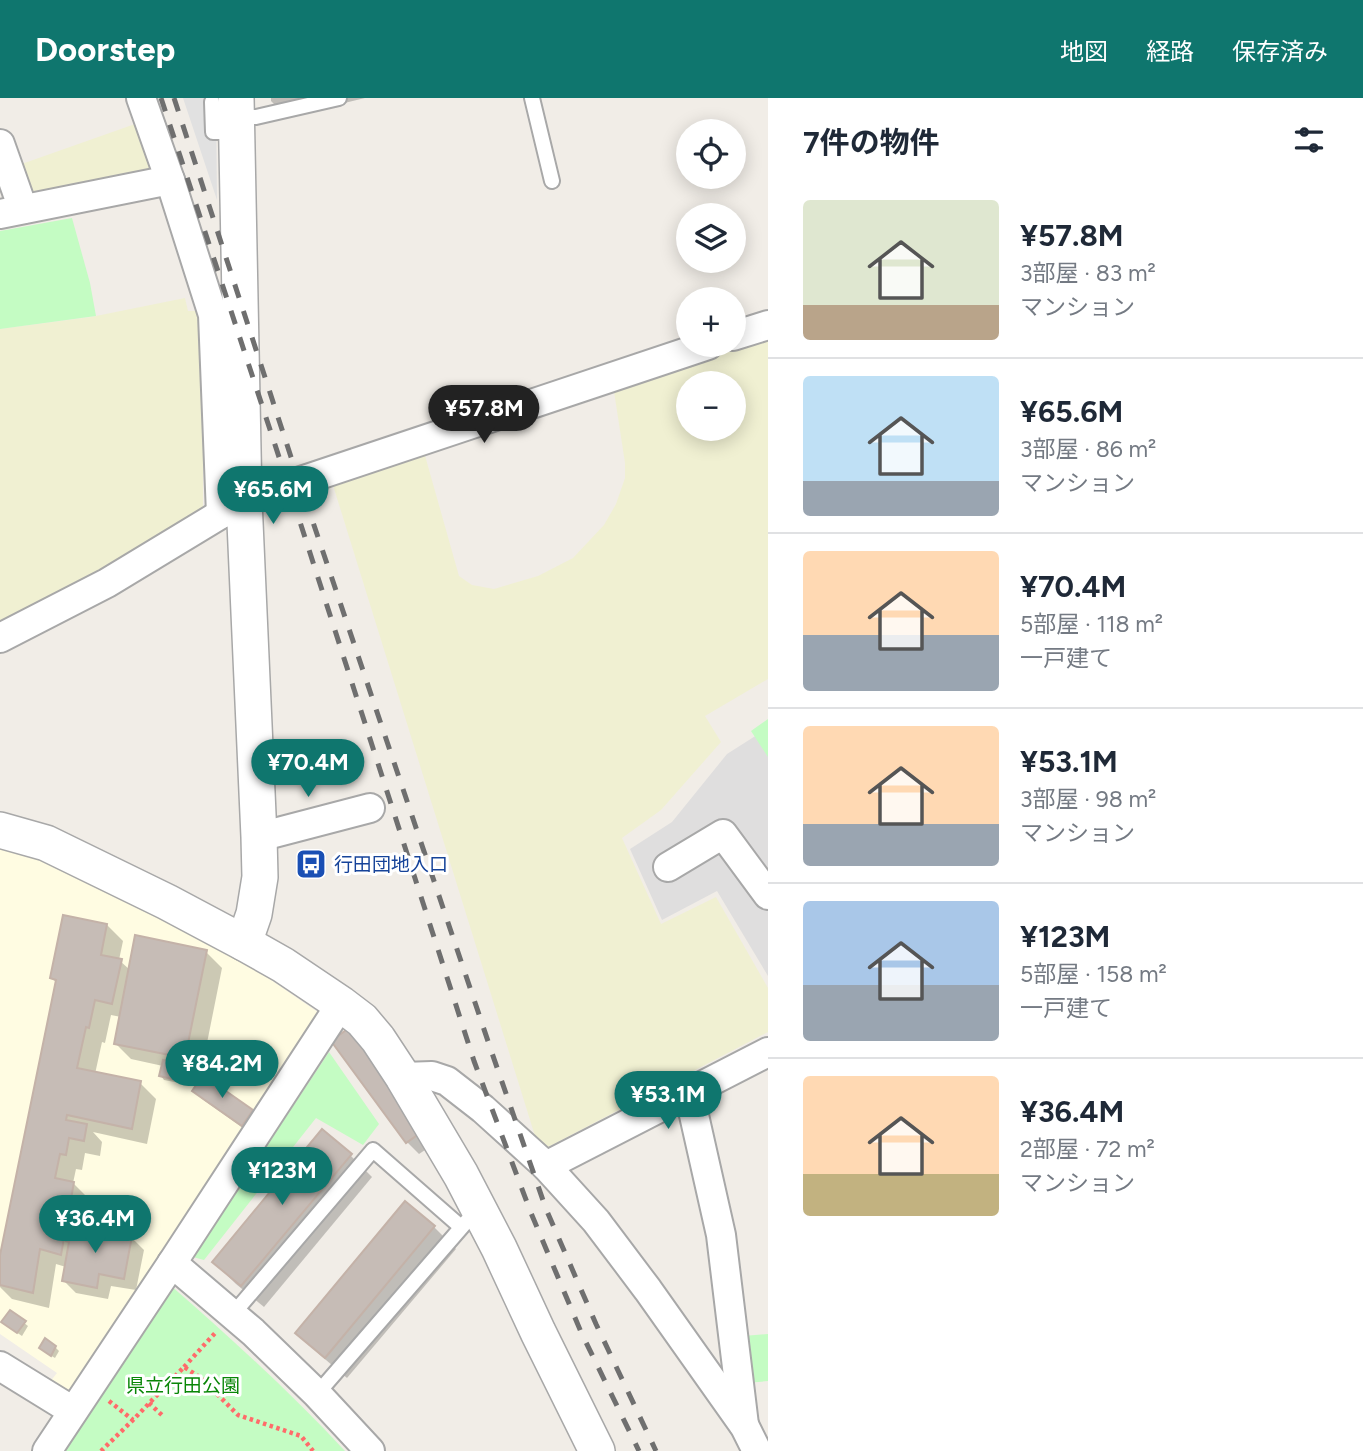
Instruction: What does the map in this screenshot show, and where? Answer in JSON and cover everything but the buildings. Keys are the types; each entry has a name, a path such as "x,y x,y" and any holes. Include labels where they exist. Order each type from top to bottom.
{"street":[{"path":"141,98 213,315 259,836 260,877 254,914 244,943"},
{"path":"230,112 232,507"},
{"path":"0,144 12,211 170,180"},
{"path":"746,332 768,325"},
{"path":"0,638 107,583 232,507 676,356"},
{"path":"259,836 370,808"},
{"path":"0,830 46,842 167,902 244,943 362,1020 404,1077 461,1175 470,1218 499,1248 597,1451"},
{"path":"668,867 723,834 768,895"},
{"path":"47,1451 341,1004"},
{"path":"546,1166 768,1052"},
{"path":"404,1077 432,1076 447,1081 546,1166 596,1221 648,1290 751,1439"},
{"path":"689,1093 721,1235 751,1439"},
{"path":"172,1264 233,1314 317,1394 370,1451"},
{"path":"0,1366 73,1411"}],"lane":[{"path":"230,112 256,117 339,98"},
{"path":"532,98 552,181"},
{"path":"233,1314 373,1150 470,1218 317,1394"}],"path":[{"path":"101,1451 233,1314"},
{"path":"184,1367 201,1378 238,1415 301,1436 313,1451"},
{"path":"107,1399 133,1420"},
{"path":"149,1404 164,1417"}],"shaded area":[{"path":"183,98 216,98 217,200"},
{"path":"768,728 768,976 717,891 662,920 630,849 672,822 727,754"},
{"path":"0,848 31,856 205,941 255,969 319,1013 75,1386 60,1394 45,1388 57,1373 0,1334"}],"green space":[{"path":"135,124 152,166 148,175 32,200 16,166"},
{"path":"72,218 96,316 0,329 0,231"},
{"path":"185,298 188,311 198,311 203,340 203,514 101,574 0,625 0,329 91,317"},
{"path":"768,335 768,679 705,716 721,742 661,810 622,838 661,924 716,897 768,988 768,1032 548,1147 535,1136 332,482 424,452 459,576 472,585 494,589 538,576 573,558 604,525 616,504 625,478 613,385 700,357 746,357 746,342"},
{"path":"768,719 768,757 751,731"},
{"path":"329,1052 379,1124 363,1145 316,1118 204,1260 193,1257"},
{"name":"県立行田公園","path":"170,1285 260,1366 345,1451 58,1451"},
{"path":"768,1334 768,1381 747,1383 743,1336"}],"railway":[{"path":"161,98 474,1061 531,1213 581,1332 639,1451"},
{"path":"174,98 291,457 546,1209 656,1451"}],"place":[{"name":"行田団地入口","path":"311,864"}]}
